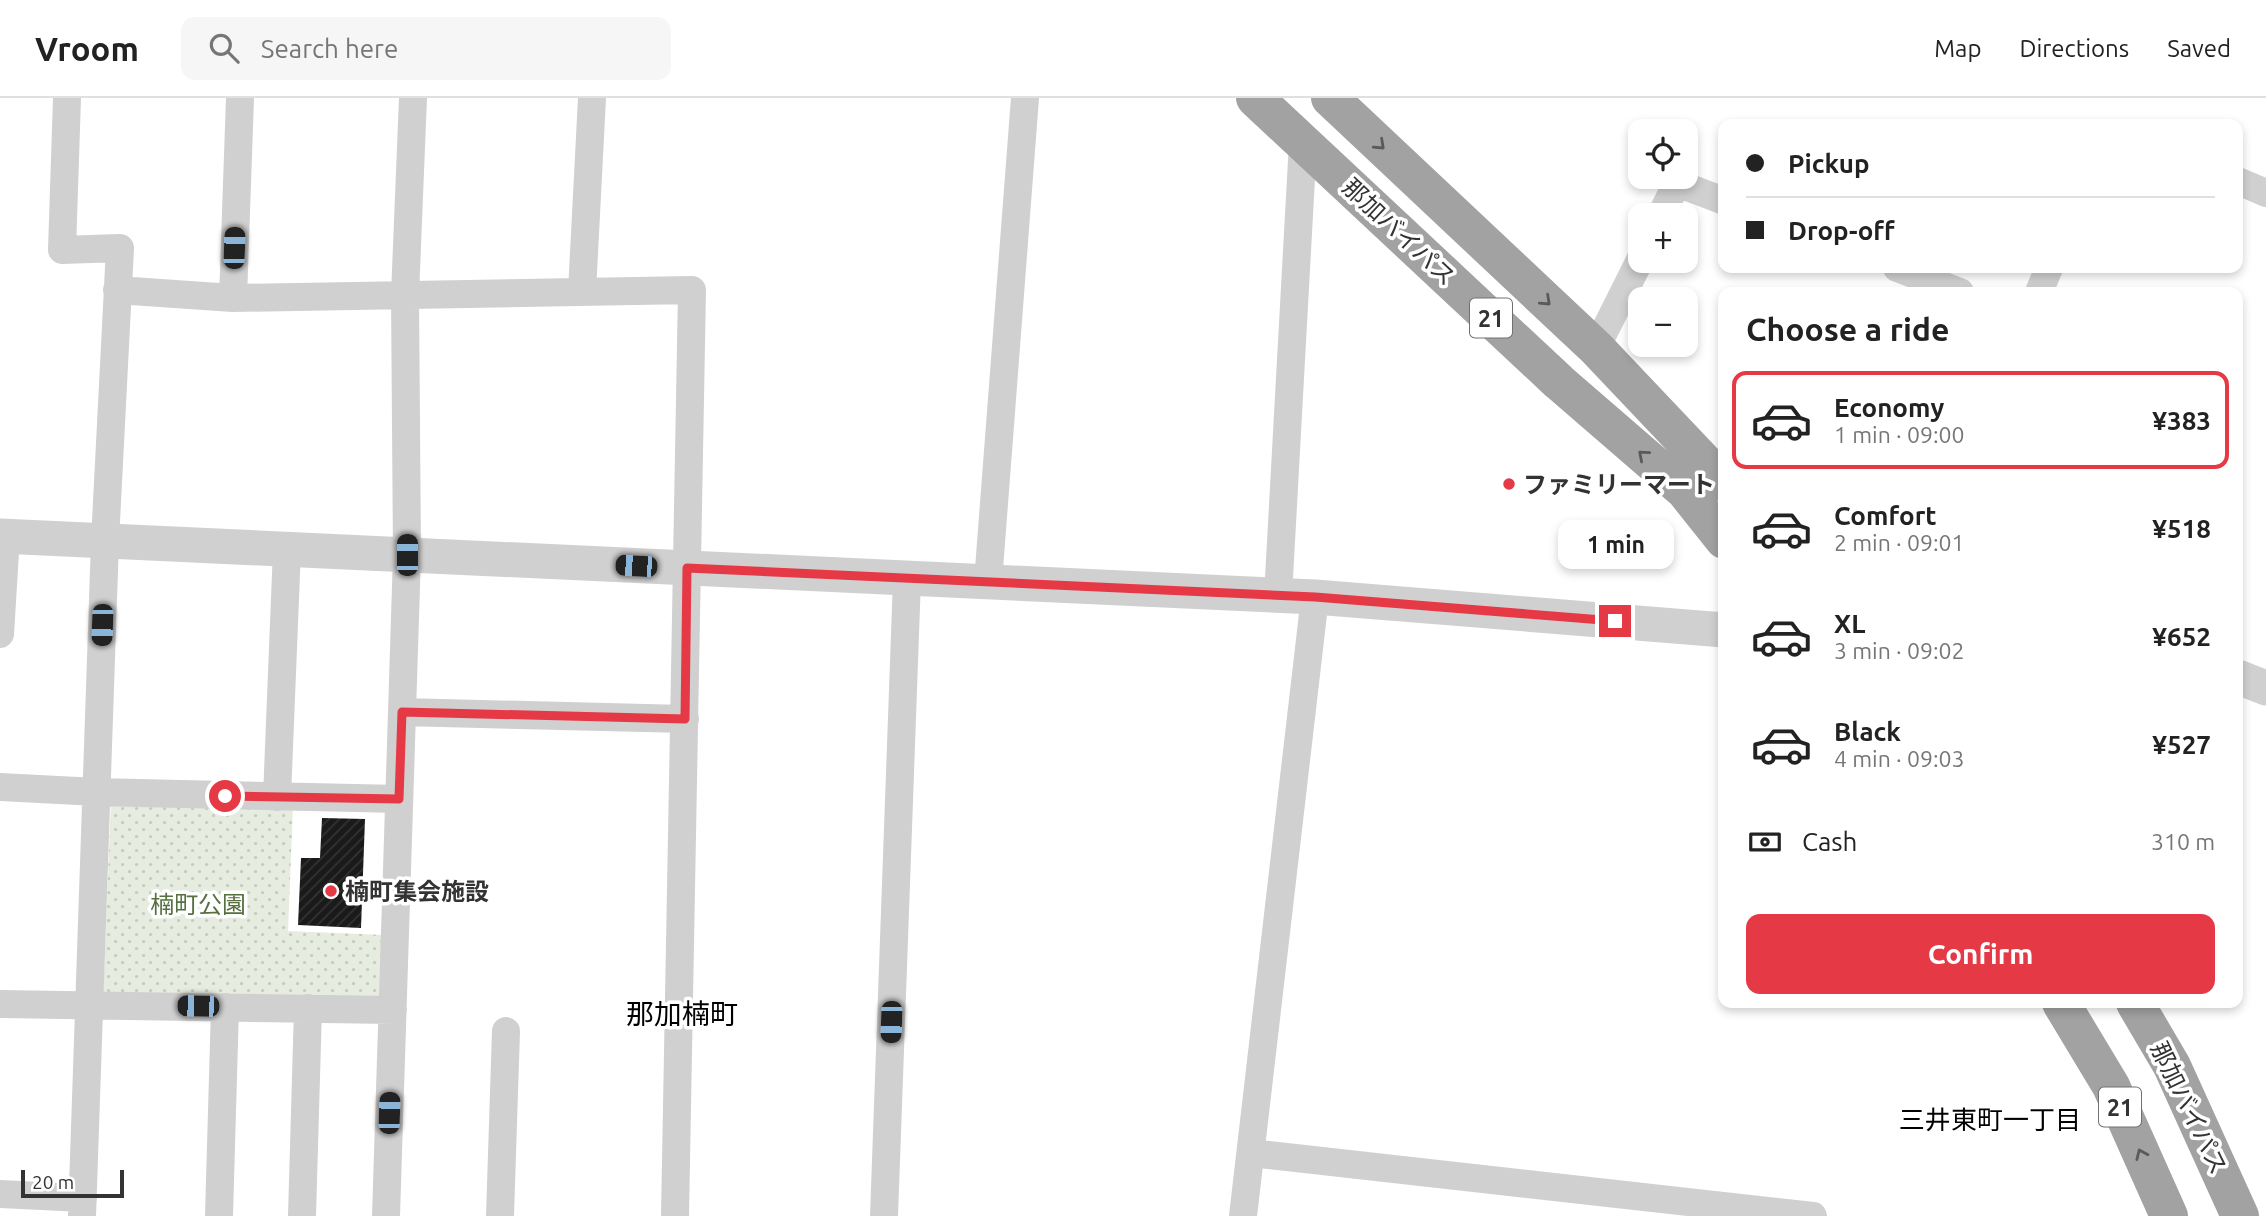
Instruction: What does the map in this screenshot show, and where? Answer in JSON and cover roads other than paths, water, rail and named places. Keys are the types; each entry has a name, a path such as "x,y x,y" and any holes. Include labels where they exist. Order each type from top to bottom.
{"highway":[{"name":"那加バイパス","path":"1255,98 1559,382 1685,491 1718,532"},
{"name":"那加バイパス","path":"1330,98 1597,348 1718,476"},
{"name":"21","path":"2064,1008 2111,1086 2169,1216"},
{"name":"那加バイパス","path":"2137,1008 2172,1066 2240,1216"}],"street":[{"path":"0,1194 82,1207 105,541 120,248 62,250 66,98"},
{"path":"233,298 240,98"},
{"path":"386,1216 407,555 405,295 413,98"},
{"path":"582,292 592,98"},
{"path":"988,582 1026,98"},
{"path":"1278,596 1303,142"},
{"path":"1667,203 1677,183 1718,199"},
{"path":"2243,183 2266,193"},
{"path":"1597,348 1634,273"},
{"path":"1910,273 1947,287"},
{"path":"117,290 233,298 692,290 676,1216"},
{"path":"0,634 3,536 1315,597 1718,629"},
{"path":"277,797 287,549"},
{"path":"884,1216 907,579"},
{"path":"1243,1216 1315,597"},
{"path":"2243,679 2266,688"},
{"path":"402,712 685,719"},
{"path":"0,806 0,787 96,792 399,799"},
{"path":"0,1004 393,1010"},
{"path":"219,1216 225,1007"},
{"path":"302,1216 308,1008"},
{"path":"500,1216 506,1031"},
{"path":"1251,1153 1813,1216"}],"place":[{"name":"ファミリーマート","path":"1509,484"},
{"name":"楠町集会施設","path":"331,891"}],"district":[{"name":"那加楠町","path":"682,1013"},
{"name":"三井東町一丁目","path":"1990,1119"}],"park label":[{"name":"楠町公園","path":"198,904"}]}
